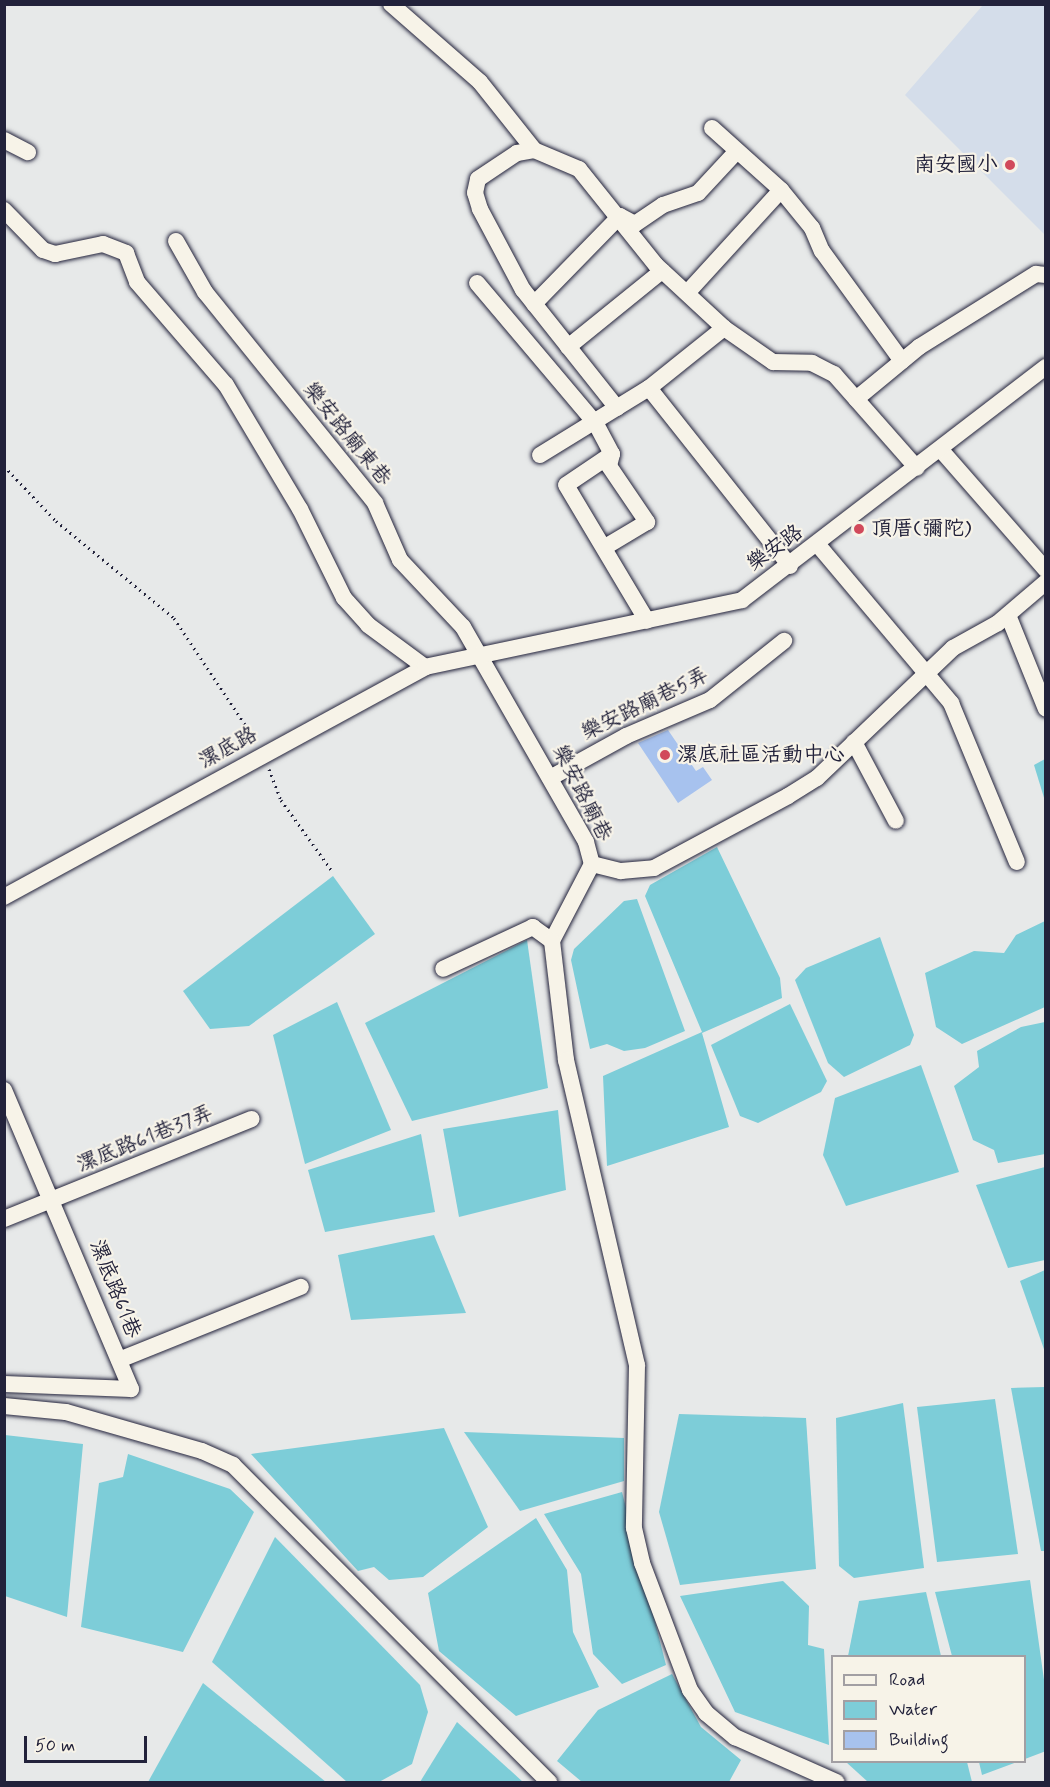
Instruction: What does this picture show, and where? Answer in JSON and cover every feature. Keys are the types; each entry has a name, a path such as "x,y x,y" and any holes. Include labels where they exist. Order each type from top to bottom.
{"street":[{"path":"390,4 480,82 534,150 579,169 620,216 662,271 724,328 773,362 821,365 856,399 917,468"},
{"path":"712,128 781,190 902,361"},
{"path":"4,140 28,152"},
{"path":"534,150 484,171 475,193 534,304 616,408"},
{"path":"620,216 635,224 663,206 698,193 737,151"},
{"path":"687,293 781,190"},
{"path":"4,210 43,250 55,254 103,244 126,253 137,282 226,385 345,598 368,625 425,667"},
{"path":"534,304 620,216"},
{"name":"樂安路廟東巷","path":"176,242 205,292 375,503 400,560 480,654"},
{"path":"568,348 662,271"},
{"path":"856,399 902,361 1019,284 1046,274"},
{"path":"477,283 596,424 612,454 609,466 647,522 605,547"},
{"path":"540,455 584,424 596,424 616,408 649,388 724,328"},
{"name":"樂安路","path":"480,654 742,600 818,545 1046,367"},
{"path":"649,388 790,566"},
{"path":"941,450 1046,570"},
{"path":"612,454 566,485 647,621"},
{"path":"818,545 928,670 951,704 1017,862"},
{"path":"592,864 621,871 654,868 788,796 854,742 928,670 964,640 1008,615 1046,582"},
{"path":"1008,615 1046,709"},
{"name":"樂安路廟巷5弄","path":"550,778 626,736 710,700 784,641"},
{"name":"漯底路","path":"4,897 425,667 480,654"},
{"name":"樂安路廟巷","path":"480,654 550,778 592,864 552,941"},
{"path":"854,742 896,821"},
{"path":"443,969 533,927 552,941 566,1060 637,1365 634,1528 642,1563 690,1690 706,1713 735,1737 836,1782"},
{"name":"漯底路61巷","path":"4,1090 55,1201 131,1389 4,1384"},
{"name":"漯底路61巷37弄","path":"4,1220 252,1119"},
{"path":"119,1360 301,1287"},
{"path":"4,1406 66,1412 202,1451 233,1465 549,1782"}],"path":[{"path":"4,466 56,521 174,618 264,754 280,800 332,871"}],"shaded area":[{"name":"南安國小","path":"983,5 1045,5 1045,235 905,95"}],"water":[{"path":"1045,759 1045,801 1034,765"},
{"path":"717,847 780,978 782,998 702,1033 729,1127 607,1166 603,1076 702,1032 645,896 650,885"},
{"path":"333,876 375,934 249,1026 210,1029 183,991"},
{"path":"637,899 685,1031 645,1048 624,1051 607,1044 590,1049 571,960 574,949 624,901"},
{"path":"1045,921 1045,1007 962,1044 936,1027 925,973 974,951 1004,953 1016,935"},
{"path":"880,937 914,1035 910,1045 844,1077 828,1063 795,980 806,968"},
{"path":"527,940 548,1088 412,1121 365,1023"},
{"path":"337,1002 391,1130 305,1164 273,1035"},
{"path":"790,1004 827,1081 821,1092 758,1123 740,1116 711,1045"},
{"path":"1045,1022 1045,1154 998,1163 994,1150 973,1140 954,1086 979,1067 977,1051 1021,1027"},
{"path":"921,1065 959,1172 846,1206 823,1155 835,1098"},
{"path":"558,1110 566,1190 459,1217 443,1129"},
{"path":"421,1134 435,1212 325,1232 308,1170"},
{"path":"1045,1167 1045,1260 1008,1268 976,1185"},
{"path":"434,1235 466,1313 351,1320 338,1255"},
{"path":"1046,1270 1045,1352 1020,1281"},
{"path":"1045,1387 1046,1551 1041,1551 1011,1388"},
{"path":"995,1399 1018,1554 937,1562 917,1407"},
{"path":"903,1403 924,1568 854,1578 839,1566 836,1418"},
{"path":"679,1414 806,1418 816,1569 680,1585 659,1512"},
{"path":"444,1428 488,1527 423,1577 389,1580 374,1567 358,1571 251,1454"},
{"path":"464,1432 624,1438 624,1481 520,1511"},
{"path":"5,1435 83,1444 67,1617 5,1596"},
{"path":"128,1454 230,1489 254,1512 183,1652 81,1627 99,1483 123,1477"},
{"path":"622,1492 666,1665 622,1684 593,1654 581,1574 544,1514"},
{"path":"536,1518 567,1570 573,1632 599,1687 516,1716 439,1651 428,1593"},
{"path":"275,1537 420,1685 428,1712 412,1764 379,1782 347,1782 212,1662"},
{"path":"1030,1580 1045,1687 1046,1751 1026,1759 1026,1655 952,1655 935,1592"},
{"path":"783,1581 809,1606 808,1645 824,1649 829,1745 735,1712 680,1596"},
{"path":"926,1592 941,1655 848,1655 859,1601"},
{"path":"672,1674 701,1727 741,1760 729,1782 582,1782 557,1761 598,1710"},
{"path":"203,1683 326,1782 148,1782"},
{"path":"457,1722 523,1782 420,1782"},
{"path":"847,1763 967,1763 972,1782 868,1782"},
{"path":"979,1763 1014,1763 982,1775"}],"building":[{"name":"漯底社區活動中心","path":"668,730 696,771 703,767 712,780 678,803 638,743"}],"place":[{"name":"南安國小","path":"1010,165"},
{"name":"頂厝(彌陀)","path":"859,529"},
{"name":"漯底社區活動中心","path":"665,755"}]}
